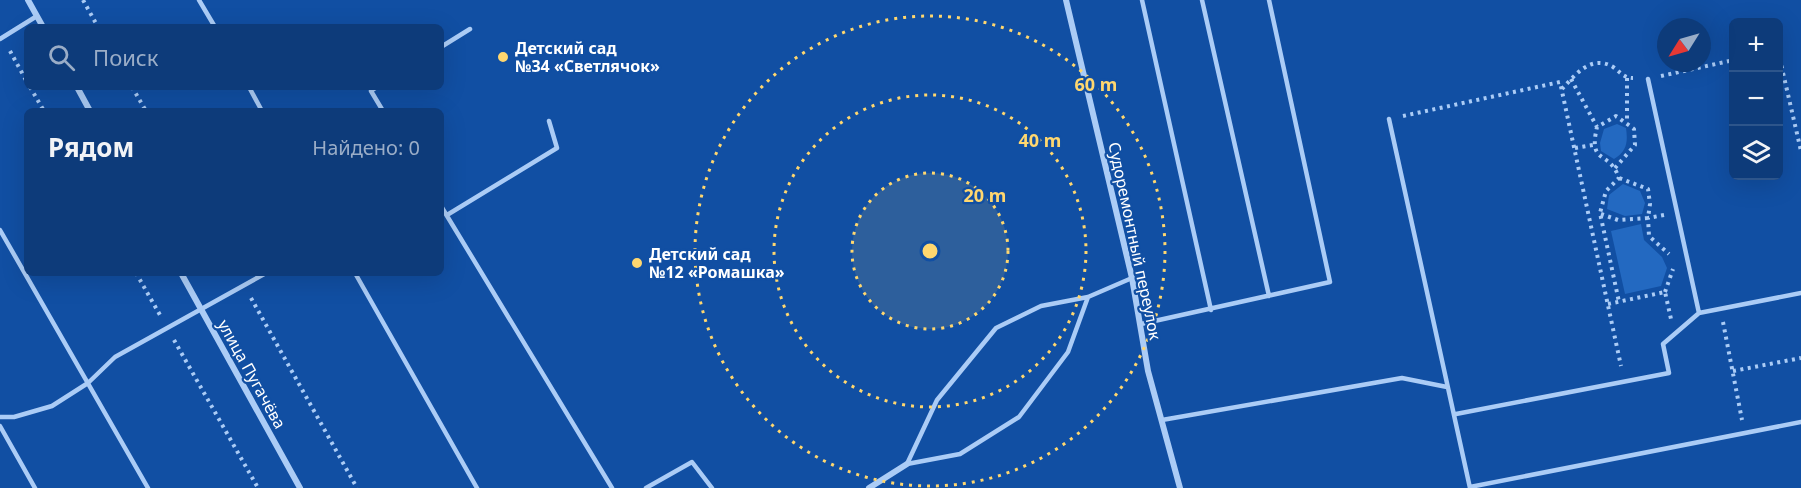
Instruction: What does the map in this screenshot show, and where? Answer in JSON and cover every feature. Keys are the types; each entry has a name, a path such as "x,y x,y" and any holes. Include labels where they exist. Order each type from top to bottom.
{"street":[{"path":"28,0 41,24"},
{"name":"Судоремонтный переулок","path":"1066,0 1132,278 1148,371 1180,488"},
{"path":"79,90 88,108"},
{"name":"улица Пугачёва","path":"183,276 300,488"},
{"path":"871,488 907,464"}],"lane":[{"path":"199,0 213,24"},
{"path":"1142,0 1211,310"},
{"path":"1202,0 1269,296"},
{"path":"1141,324 1330,282 1269,0"},
{"path":"1,38 37,16"},
{"path":"444,45 470,29"},
{"path":"1648,79 1699,313"},
{"path":"251,90 260,108"},
{"path":"372,90 381,108"},
{"path":"1389,119 1447,387 1456,414 1470,487 1801,422"},
{"path":"447,215 557,148 549,121"},
{"path":"444,210 612,488"},
{"path":"0,230 24,272"},
{"path":"26,276 148,488"},
{"path":"0,417 14,417 52,406 88,384 115,357 260,276"},
{"path":"357,276 477,488"},
{"path":"907,464 937,400 996,328 1041,306 1088,297 1132,278"},
{"path":"1456,414 1669,373 1663,344 1699,313 1801,293"},
{"path":"907,464 960,454 1019,417 1068,351 1088,297"},
{"path":"1162,420 1402,378 1447,387"},
{"path":"0,426 35,488"},
{"path":"646,488 692,462 712,488"}],"path":[{"path":"83,0 96,24"},
{"path":"1,38 24,77"},
{"path":"1562,90 1583,66 1593,64 1611,65 1627,78 1648,79 1729,61"},
{"path":"1783,69 1801,151"},
{"path":"1627,78 1627,122"},
{"path":"1571,79 1597,127 1593,145 1597,155 1616,168 1619,178"},
{"path":"1389,119 1560,82 1624,382"},
{"path":"32,90 42,108"},
{"path":"134,90 144,108"},
{"path":"1597,127 1616,116 1634,129 1635,145 1616,168"},
{"path":"1575,148 1593,145"},
{"path":"1619,178 1606,191 1600,213 1619,302"},
{"path":"1619,178 1648,189 1649,236 1668,251 1671,258"},
{"path":"1600,213 1618,220 1648,218"},
{"path":"1674,334 1665,292 1675,265"},
{"path":"138,276 258,488"},
{"path":"243,285 357,488"},
{"path":"1608,304 1665,292"},
{"path":"1720,309 1745,433"},
{"path":"1733,371 1801,358"}],"shaded area":[{"path":"1617,124 1626,128 1627,142 1622,153 1614,159 1601,151 1600,143 1604,129"},
{"path":"1623,184 1640,191 1645,203 1642,214 1625,216 1607,209 1609,195"},
{"path":"1641,224 1644,240 1662,257 1667,268 1661,286 1625,294 1611,231"}],"place":[{"name":"Детский сад №34 «Светлячок»","path":"503,57"},
{"name":"Детский сад №12 «Ромашка»","path":"637,263"}]}
